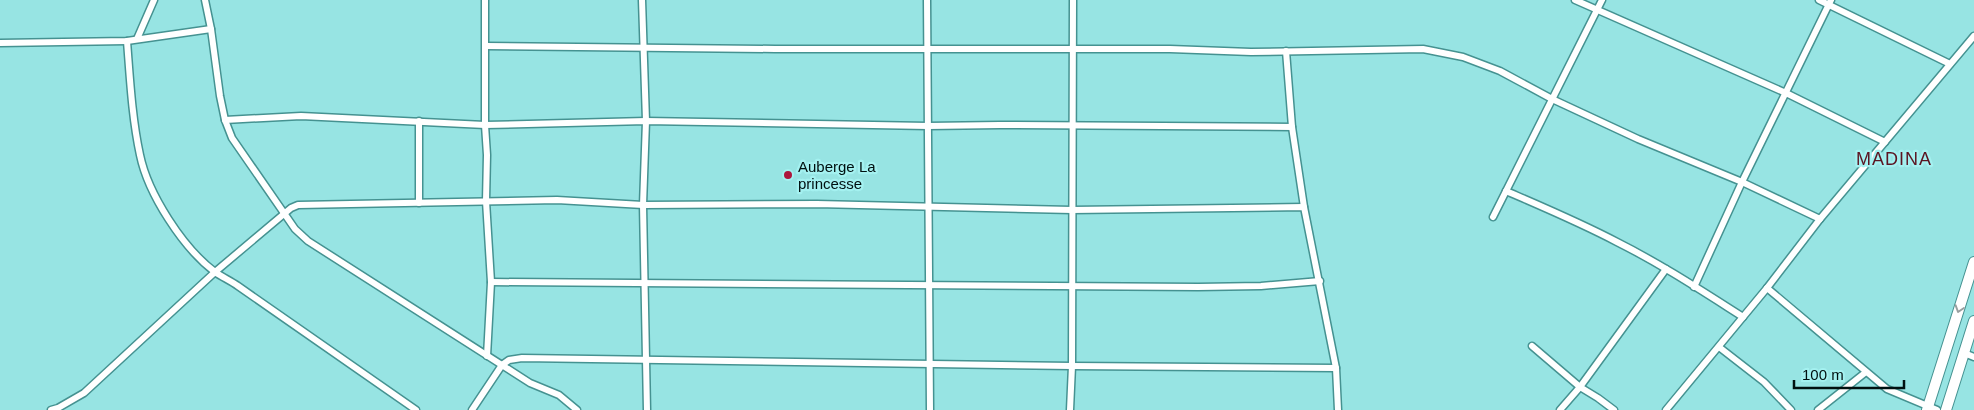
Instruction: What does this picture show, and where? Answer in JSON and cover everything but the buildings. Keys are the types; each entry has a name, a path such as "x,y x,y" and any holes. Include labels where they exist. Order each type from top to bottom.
{"main road":[{"path":"1930,409 1974,262"},
{"path":"1946,410 1969,355 1974,321"}],"street":[{"path":"136,40 154,0"},
{"path":"205,0 225,120 232,138 295,229 308,241 502,366 530,383 559,395 577,410"},
{"path":"485,0 486,201 491,282 487,356"},
{"path":"642,0 646,121 643,205 648,410"},
{"path":"927,0 930,410"},
{"path":"1070,410 1072,366 1073,0"},
{"path":"1575,0 1786,93 1885,142"},
{"path":"1493,218 1602,0"},
{"path":"1819,0 1830,3 1950,64"},
{"path":"1694,286 1742,182 1830,3"},
{"path":"0,43 127,41 211,29"},
{"path":"1666,410 1767,288 1820,219 1974,36"},
{"path":"127,41 132,100 140,155 153,192 169,220 190,247 215,272 416,410"},
{"path":"486,46 1286,51 1423,50 1455,55 1500,71 1552,99 1638,139 1742,182 1820,219"},
{"path":"1286,51 1292,127 1304,207 1336,368 1338,410"},
{"path":"225,120 301,116 485,125 646,121 928,126 1292,127"},
{"path":"419,121 419,203"},
{"path":"1506,191 1600,234 1666,269 1743,317"},
{"path":"51,410 84,393 215,272 284,212 298,205 557,200 643,205 928,206 1072,210 1304,207"},
{"path":"1560,410 1580,387 1666,269"},
{"path":"491,282 1072,287 1261,286 1320,281"},
{"path":"1767,288 1887,389 1930,409"},
{"path":"1532,346 1580,387 1614,410"},
{"path":"1719,347 1764,382 1791,410"},
{"path":"472,410 502,366 509,360 522,358 1336,368"},
{"path":"1818,410 1866,372"}],"place":[{"name":"Auberge La princesse","path":"788,175"}],"district":[{"name":"MADINA","path":"1894,159"}]}
